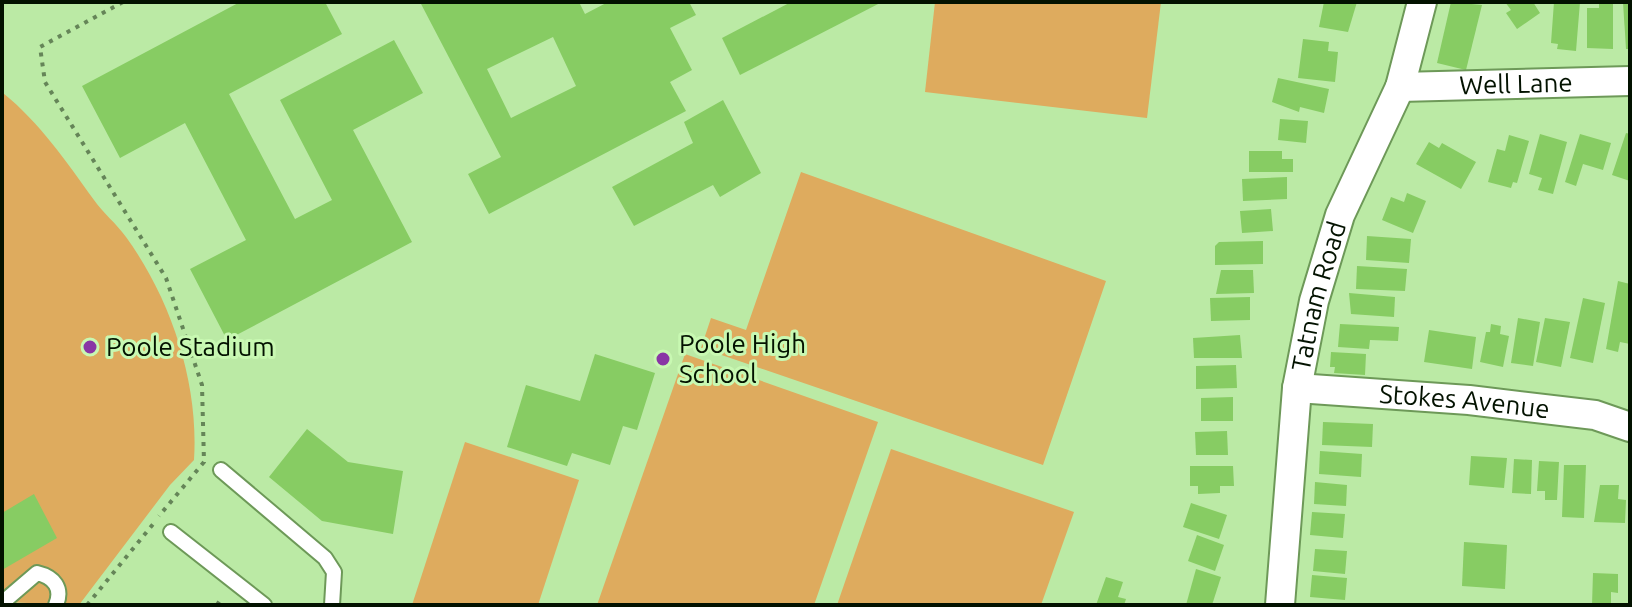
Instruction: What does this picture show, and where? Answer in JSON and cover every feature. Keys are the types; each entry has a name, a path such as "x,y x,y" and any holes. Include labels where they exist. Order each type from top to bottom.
{"street":[{"name":"Tatnam Road","path":"1280,605 1297,388 1314,301 1340,215 1400,87 1422,2"},
{"name":"Well Lane","path":"1400,87 1630,81"},
{"name":"Stokes Avenue","path":"1297,388 1469,400 1595,415 1630,427"}],"lane":[{"path":"221,470 325,558 334,572 332,605"},
{"path":"171,532 264,605"},
{"path":"2,603 37,573 48,576 57,584 60,596 56,605"}],"path":[{"path":"87,605 204,462 202,385 166,278 45,82 40,47 123,2"}],"shaded area":[{"path":"935,2 1161,2 1147,118 925,92"},
{"name":"Poole Stadium","path":"3,93 52,143 142,261 169,315 179,343 192,401 194,460 170,485 79,605 2,602"},
{"path":"801,172 1106,281 1043,465 701,348 711,318 746,330"},
{"path":"685,354 878,422 814,605 597,605"},
{"path":"465,442 579,480 538,605 412,605"},
{"path":"891,449 1074,512 1041,605 837,605"}],"building":[{"path":"240,2 325,2 342,34 229,94 295,219 332,200 280,100 394,40 423,93 353,130 412,242 227,340 190,269 246,240 185,123 120,158 82,86"},
{"path":"420,2 579,2 585,14 608,2 689,2 696,15 670,28 692,70 670,82 686,111 489,214 468,174 501,157","holes":["553,37 576,86 511,118 487,69"]},
{"path":"791,2 882,2 740,75 722,38"},
{"path":"1324,2 1357,2 1348,32 1319,27"},
{"path":"1451,2 1482,5 1466,70 1437,63"},
{"path":"1505,2 1533,2 1540,13 1517,29 1506,13 1511,10"},
{"path":"1554,2 1580,2 1576,51 1557,49 1558,44 1551,43"},
{"path":"1599,2 1613,2 1613,49 1587,48 1587,8 1599,8"},
{"path":"1623,2 1630,2 1630,49 1626,49"},
{"path":"1303,39 1329,42 1328,51 1338,52 1335,82 1298,78"},
{"path":"1278,78 1329,89 1324,113 1300,107 1299,112 1272,102"},
{"path":"723,100 761,173 720,197 713,185 634,226 612,187 693,143 684,122"},
{"path":"1280,119 1308,121 1306,143 1278,140"},
{"path":"1626,133 1630,134 1630,181 1612,175"},
{"path":"1540,134 1567,142 1553,194 1538,190 1542,178 1529,174"},
{"path":"1580,134 1611,143 1603,170 1583,164 1576,186 1565,182"},
{"path":"1509,135 1529,141 1517,183 1513,182 1511,188 1488,182 1497,149 1505,151"},
{"path":"1429,142 1439,148 1442,143 1476,162 1461,189 1416,164"},
{"path":"1249,151 1282,151 1282,159 1293,159 1293,172 1249,172"},
{"path":"1287,177 1287,199 1243,201 1242,179"},
{"path":"1407,193 1426,201 1413,233 1382,220 1391,197 1404,202"},
{"path":"1271,209 1273,231 1242,233 1240,211"},
{"path":"1367,236 1411,239 1409,263 1366,260"},
{"path":"1263,241 1263,264 1215,265 1215,246 1219,242"},
{"path":"1357,266 1407,269 1405,291 1356,289"},
{"path":"1221,270 1253,270 1254,293 1216,294"},
{"path":"1618,281 1630,284 1630,344 1620,342 1618,352 1606,349"},
{"path":"1349,293 1395,297 1394,317 1351,314"},
{"path":"1250,297 1250,320 1211,321 1210,298"},
{"path":"1583,298 1605,303 1593,363 1570,358"},
{"path":"1518,318 1540,322 1533,366 1511,363"},
{"path":"1545,318 1570,322 1561,367 1536,362"},
{"path":"1340,324 1399,327 1398,341 1370,340 1369,349 1338,347"},
{"path":"1491,324 1501,326 1500,334 1509,336 1503,367 1480,362 1486,332 1490,332"},
{"path":"1429,330 1476,337 1472,369 1424,362"},
{"path":"1240,335 1242,358 1194,358 1193,338"},
{"path":"1331,352 1366,354 1365,375 1334,373 1335,367 1330,367"},
{"path":"595,354 655,373 637,430 623,426 610,465 572,453 567,466 507,447 526,385 580,401"},
{"path":"1236,365 1237,388 1196,389 1196,366"},
{"path":"1233,397 1233,421 1201,421 1201,398"},
{"path":"1323,422 1373,424 1372,447 1322,445"},
{"path":"307,429 348,462 403,471 393,534 322,521 269,477"},
{"path":"1227,431 1228,455 1196,455 1195,432"},
{"path":"1320,451 1362,454 1361,477 1319,474"},
{"path":"1471,456 1507,458 1504,488 1469,485"},
{"path":"1514,459 1532,460 1531,494 1512,493"},
{"path":"1539,461 1559,462 1557,500 1545,500 1545,491 1537,491"},
{"path":"1564,465 1586,465 1584,518 1562,517"},
{"path":"1190,466 1233,466 1234,486 1220,486 1220,493 1198,494 1198,486 1190,486"},
{"path":"1315,482 1347,485 1346,506 1314,504"},
{"path":"1600,485 1619,485 1618,499 1626,500 1625,523 1594,522"},
{"path":"34,494 57,538 2,570 2,513"},
{"path":"1191,503 1227,515 1219,539 1183,527"},
{"path":"1312,512 1345,514 1343,538 1310,535"},
{"path":"1197,535 1224,545 1215,571 1188,561"},
{"path":"1464,542 1507,545 1505,589 1462,586"},
{"path":"1315,549 1347,551 1345,574 1313,571"},
{"path":"1196,569 1221,577 1212,605 1186,605"},
{"path":"1593,573 1618,574 1618,593 1611,592 1611,605 1592,605"},
{"path":"1312,575 1347,578 1345,600 1310,597"},
{"path":"1106,577 1123,582 1118,597 1126,599 1124,605 1096,605"}],"place":[{"name":"Poole Stadium","path":"90,347"},
{"name":"Poole High School","path":"663,359"}]}
